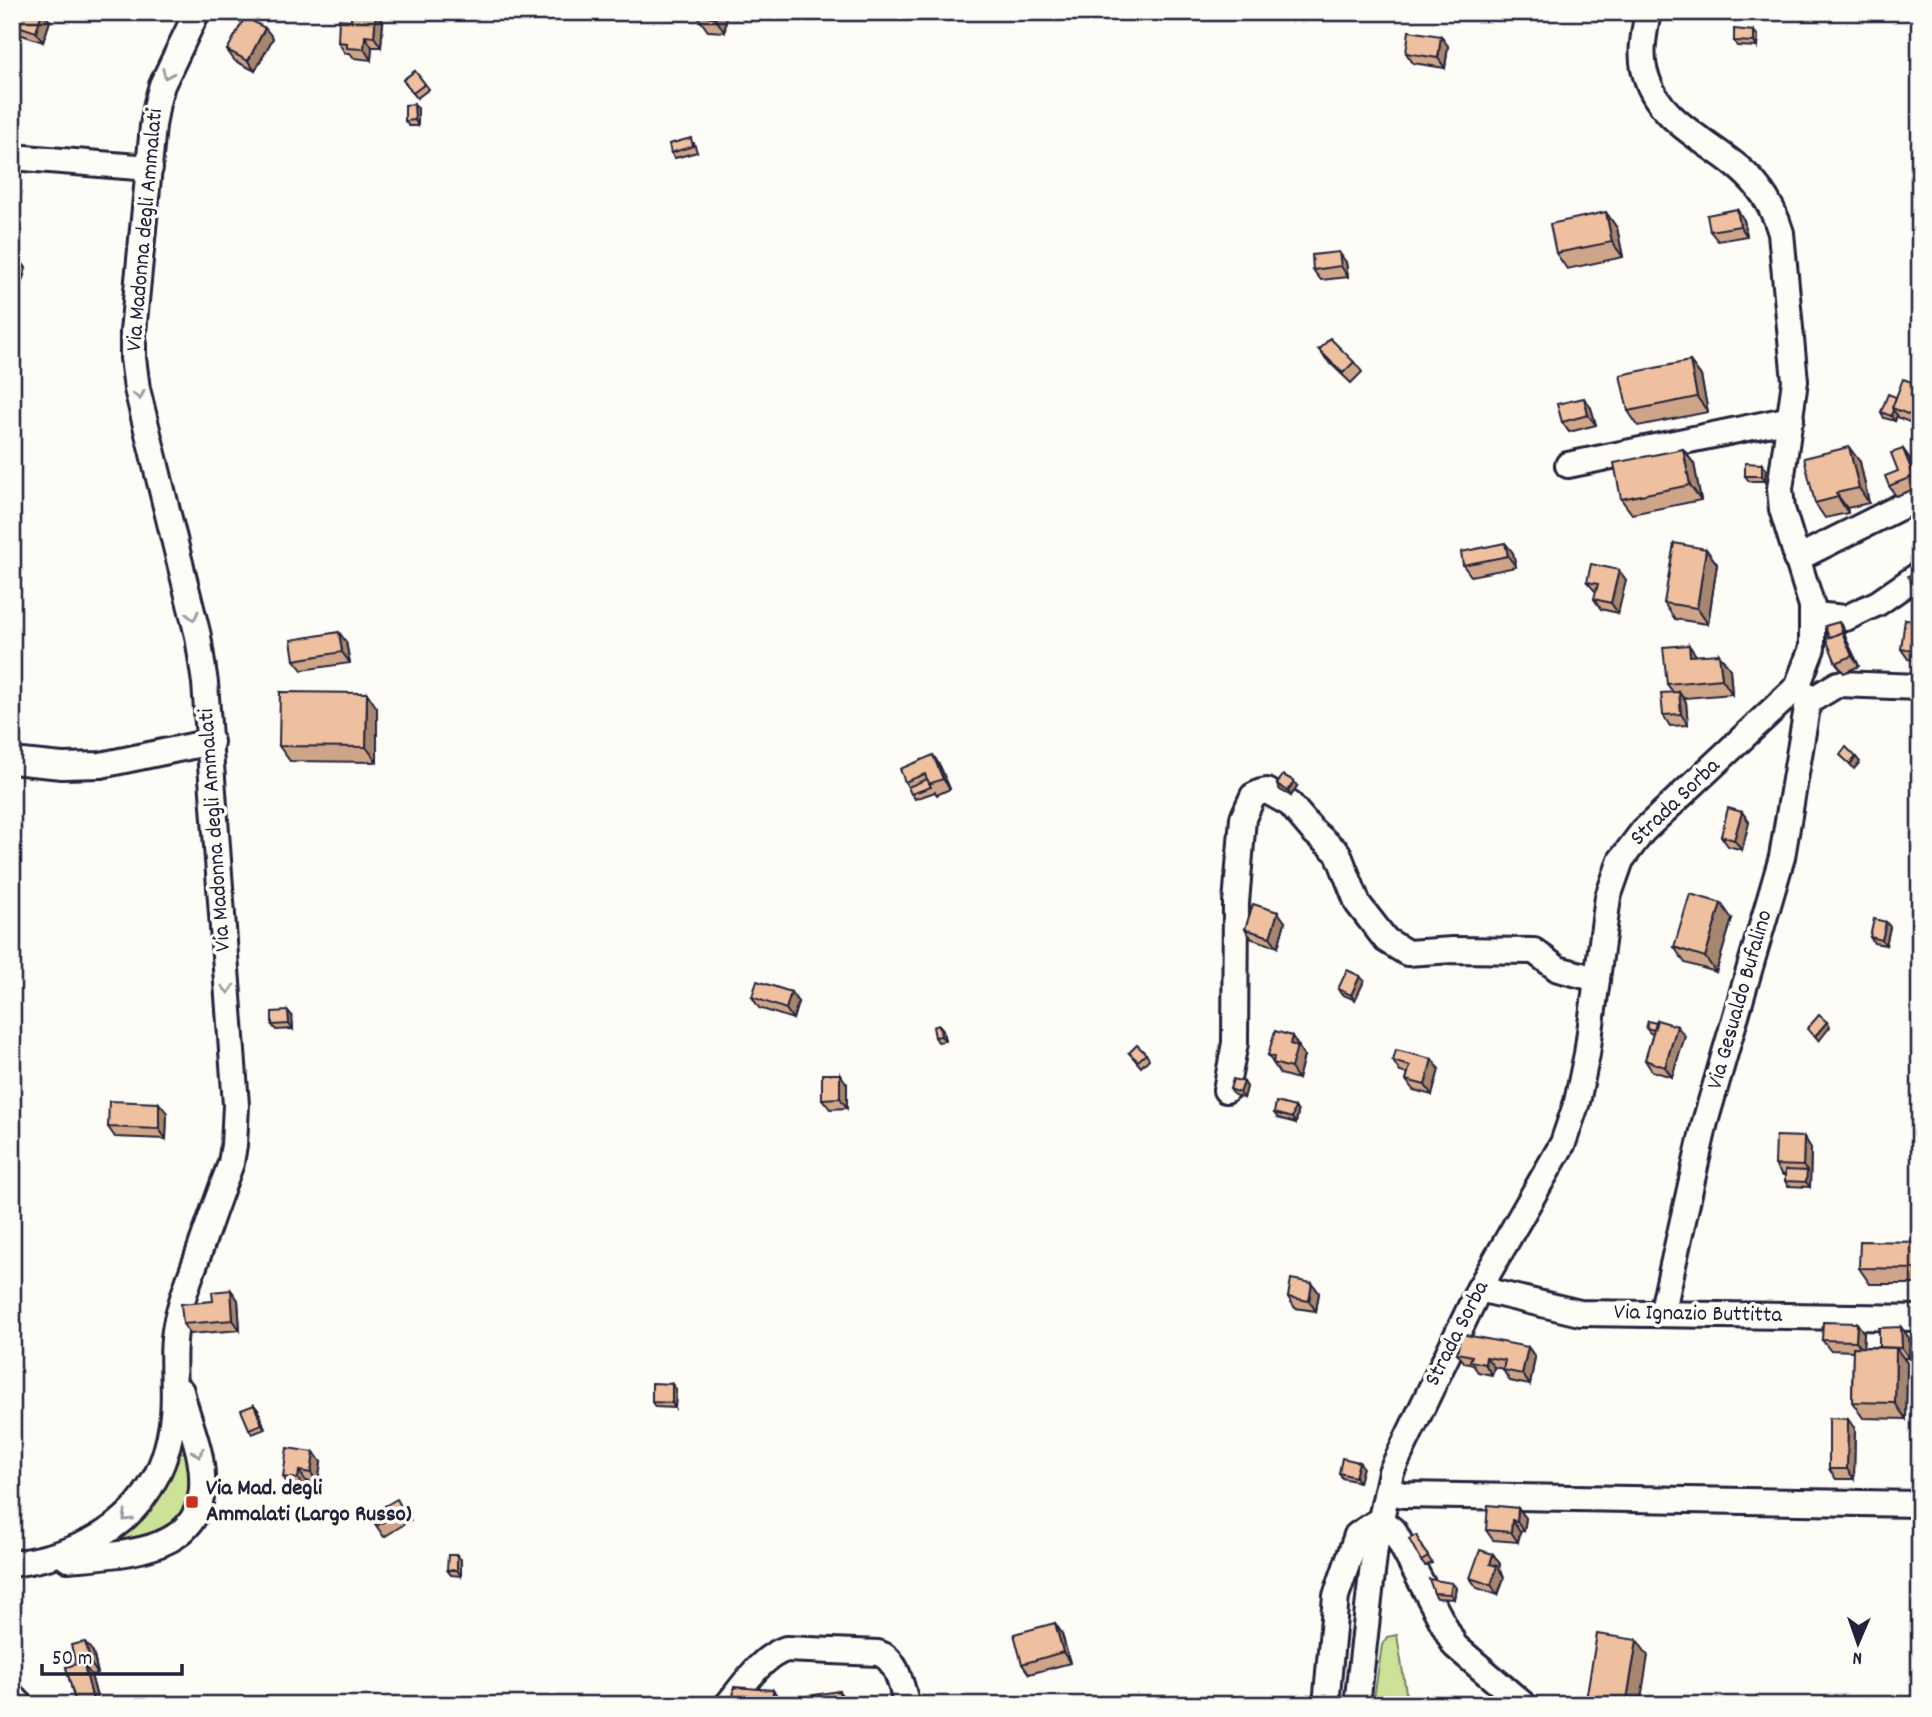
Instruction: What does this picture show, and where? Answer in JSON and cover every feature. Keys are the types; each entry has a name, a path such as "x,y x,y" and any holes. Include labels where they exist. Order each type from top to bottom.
{"street":[{"name":"Via Madonna degli Ammalati","path":"23,1563 85,1545 116,1527 148,1492 161,1469 173,1414 175,1327 181,1301 231,1163 236,1126 211,742 198,636 137,389 133,358 133,332 153,126 162,85 197,12"},
{"name":"Strada Sorba","path":"1357,1705 1380,1520 1396,1461 1479,1289 1563,1143 1577,1102 1587,1054 1612,880 1629,848 1643,831 1803,695 1812,648 1814,615 1782,509 1780,489 1795,381 1782,233 1777,219 1756,185 1740,169 1677,121 1651,89 1642,52 1648,12"},
{"path":"12,157 150,168"},
{"path":"1567,465 1791,419"},
{"path":"1796,559 1920,497"},
{"path":"1814,615 1846,618 1878,603 1920,574"},
{"path":"1803,695 1838,684 1920,687"},
{"name":"Via Gesualdo Bufalino","path":"1662,1314 1705,1122 1782,858 1803,695"},
{"path":"12,761 62,766 101,765 211,742"},
{"path":"1226,1090 1235,1043 1236,903 1243,818 1253,796 1261,792 1267,791 1290,804 1313,831 1338,853 1358,904 1386,940 1407,953 1453,950 1534,951 1558,969 1597,979"},
{"name":"Via Ignazio Buttitta","path":"1479,1289 1580,1313 1920,1318"},
{"path":"23,1563 113,1555 152,1548 179,1536 191,1522 199,1506 202,1482 200,1457 186,1415 174,1363"},
{"path":"1387,1491 1404,1495 1920,1504"},
{"path":"1326,1705 1336,1596 1357,1535 1380,1520 1394,1531 1455,1646 1524,1705"},
{"path":"727,1705 764,1662 786,1649 885,1655 893,1663 907,1705"},
{"path":"12,1696 21,1705"}],"green space":[{"path":"177,1452 186,1453 189,1475 187,1510 164,1534 114,1546 113,1541 135,1523 160,1491"},
{"path":"1397,1635 1408,1705 1373,1705 1382,1645 1387,1637"}],"building":[{"path":"12,12 42,12 36,32 12,24"},
{"path":"361,12 376,12 374,37 365,36 364,49 347,48 347,43 338,42 339,19 351,20 351,16 360,16"},
{"path":"697,12 715,12 714,17 697,16"},
{"path":"245,17 265,28 248,61 227,50"},
{"path":"1734,29 1754,31 1754,42 1734,41"},
{"path":"1409,31 1441,36 1438,58 1406,53"},
{"path":"415,71 425,84 413,93 403,80"},
{"path":"414,104 415,120 405,121 405,105"},
{"path":"691,138 693,146 671,153 669,144"},
{"path":"1737,209 1740,226 1710,231 1707,215"},
{"path":"1606,212 1612,242 1556,253 1550,224"},
{"path":"1339,252 1341,266 1313,270 1312,255"},
{"path":"1330,338 1354,362 1343,373 1319,350"},
{"path":"1690,361 1697,397 1628,411 1620,375"},
{"path":"1903,379 1920,385 1918,418 1892,408"},
{"path":"1888,394 1896,397 1891,416 1881,412"},
{"path":"1584,398 1588,415 1562,422 1557,404"},
{"path":"1849,447 1859,488 1836,493 1838,497 1815,503 1804,458"},
{"path":"1683,449 1690,485 1621,499 1614,463"},
{"path":"1903,449 1914,476 1889,486 1885,476 1898,471 1891,453"},
{"path":"1745,463 1762,464 1762,476 1745,476"},
{"path":"1505,543 1508,556 1463,565 1461,552"},
{"path":"1674,543 1706,549 1697,608 1664,603"},
{"path":"1591,564 1619,570 1611,603 1594,599 1598,584 1587,582"},
{"path":"1920,569 1920,595 1919,595 1908,576"},
{"path":"1905,619 1920,621 1920,652 1901,649"},
{"path":"1839,622 1843,634 1842,632 1829,638 1825,626"},
{"path":"339,632 342,652 294,660 291,640"},
{"path":"1842,632 1852,656 1836,663 1826,639"},
{"path":"1689,645 1690,656 1719,654 1722,679 1667,684 1663,647"},
{"path":"280,692 367,693 366,747 279,746"},
{"path":"1679,692 1681,714 1663,715 1661,693"},
{"path":"1846,747 1856,757 1850,764 1840,755"},
{"path":"933,755 943,779 929,784 925,774 905,782 900,769"},
{"path":"1283,775 1294,781 1288,791 1277,784"},
{"path":"927,779 931,787 911,794 908,787"},
{"path":"1728,808 1742,812 1734,840 1721,836"},
{"path":"1690,894 1721,903 1705,957 1674,947"},
{"path":"1253,904 1278,912 1270,937 1245,929"},
{"path":"1874,919 1886,922 1882,940 1870,937"},
{"path":"1347,970 1360,976 1351,995 1338,989"},
{"path":"757,981 791,992 786,1009 752,997"},
{"path":"288,1011 289,1024 272,1025 272,1012"},
{"path":"1819,1015 1827,1022 1815,1036 1807,1029"},
{"path":"1657,1020 1677,1026 1665,1067 1645,1060"},
{"path":"1648,1021 1656,1023 1654,1030 1646,1028"},
{"path":"939,1025 941,1036 935,1037 933,1027"},
{"path":"1275,1031 1292,1036 1290,1044 1297,1046 1291,1068 1273,1063 1274,1057 1268,1055"},
{"path":"1137,1045 1146,1054 1138,1061 1129,1053"},
{"path":"1396,1050 1432,1059 1425,1085 1406,1080 1410,1066 1393,1061"},
{"path":"1917,1071 1920,1071 1920,1111 1913,1111"},
{"path":"822,1074 840,1074 840,1098 822,1099"},
{"path":"1233,1079 1244,1082 1240,1093 1230,1089"},
{"path":"109,1101 159,1103 159,1129 108,1127"},
{"path":"1276,1102 1295,1107 1292,1118 1274,1113"},
{"path":"1776,1136 1804,1137 1803,1166 1775,1165"},
{"path":"1785,1170 1807,1171 1806,1182 1785,1181"},
{"path":"1860,1241 1920,1242 1920,1269 1859,1268"},
{"path":"1291,1279 1312,1283 1309,1301 1288,1297"},
{"path":"231,1290 233,1320 183,1324 181,1304 213,1301 212,1292"},
{"path":"1823,1322 1857,1323 1856,1341 1822,1340"},
{"path":"1901,1327 1902,1348 1879,1347 1879,1328"},
{"path":"1461,1334 1528,1347 1522,1374 1503,1370 1505,1360 1486,1357 1485,1364 1470,1361 1472,1356 1457,1353"},
{"path":"1853,1347 1896,1348 1895,1403 1852,1402"},
{"path":"652,1383 672,1384 672,1403 652,1402"},
{"path":"254,1405 262,1424 249,1429 241,1410"},
{"path":"1829,1418 1848,1419 1847,1469 1829,1469"},
{"path":"287,1448 314,1452 311,1473 299,1471 298,1479 283,1477"},
{"path":"1342,1458 1359,1462 1355,1477 1339,1473"},
{"path":"397,1499 403,1510 377,1526 369,1515"},
{"path":"1488,1505 1518,1508 1517,1521 1512,1520 1511,1532 1486,1530"},
{"path":"1416,1535 1428,1557 1421,1561 1409,1539"},
{"path":"1480,1550 1493,1554 1490,1564 1497,1566 1491,1585 1470,1578"},
{"path":"448,1555 457,1555 457,1570 447,1570"},
{"path":"1429,1579 1452,1583 1450,1594 1434,1593"},
{"path":"1055,1623 1063,1652 1022,1664 1014,1634"},
{"path":"1597,1634 1637,1640 1626,1705 1585,1705"},
{"path":"85,1642 91,1664 84,1665 94,1705 76,1704 66,1667 76,1664 71,1645"},
{"path":"734,1687 773,1690 772,1705 733,1705"},
{"path":"839,1691 841,1705 810,1705 808,1696"}],"place":[{"name":"Via Mad. degli Ammalati (Largo Russo)","path":"192,1502"}]}
